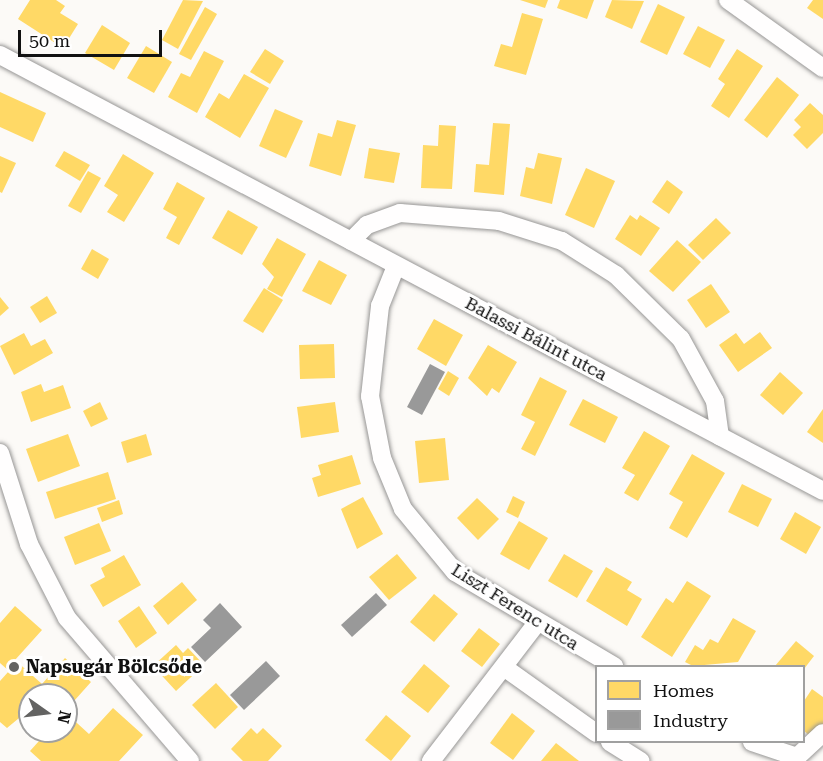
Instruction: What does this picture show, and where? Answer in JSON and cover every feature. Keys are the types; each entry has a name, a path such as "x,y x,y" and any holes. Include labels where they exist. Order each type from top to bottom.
{"street":[{"path":"728,0 823,68"},
{"name":"Balassi Bálint utca","path":"0,55 823,491"},
{"path":"351,241 367,225 400,213 499,221 562,241 616,275 681,339 715,401 720,437"},
{"name":"Liszt Ferenc utca","path":"396,266 380,306 370,386 391,484 435,553 536,624 612,665"},
{"path":"0,453 32,551 67,618 190,761"},
{"path":"431,761 505,668 536,624"},
{"path":"505,668 595,732"},
{"path":"758,743 797,757 823,733"},
{"path":"613,743 640,761"}],"building: Homes":[{"path":"30,0 56,0 65,6 60,13 78,24 63,48 18,19"},
{"path":"183,0 203,1 178,49 162,40"},
{"path":"520,0 548,0 545,8"},
{"path":"560,0 594,0 587,19 557,8"},
{"path":"612,0 644,1 632,29 605,17"},
{"path":"813,0 823,0 823,19 807,8"},
{"path":"658,4 685,17 667,55 640,42"},
{"path":"205,7 217,14 191,60 179,54"},
{"path":"522,13 543,19 526,75 494,66 501,44 512,47"},
{"path":"102,25 130,43 114,70 85,53"},
{"path":"698,26 725,40 710,68 683,54"},
{"path":"146,46 172,62 154,93 127,78"},
{"path":"265,49 284,61 270,84 250,72"},
{"path":"737,49 763,66 729,118 711,106 725,84 718,79"},
{"path":"204,51 224,61 197,113 168,97 181,73 190,77"},
{"path":"244,74 269,88 240,138 205,117 219,93 229,99"},
{"path":"777,77 799,95 767,138 744,120"},
{"path":"0,92 46,113 33,142 0,127"},
{"path":"810,103 823,115 823,133 807,149 793,135 801,127 794,120"},
{"path":"275,109 303,121 286,158 259,146"},
{"path":"337,120 356,125 341,176 309,166 318,133 332,137"},
{"path":"493,123 510,124 504,195 474,192 476,164 489,165"},
{"path":"439,125 456,126 452,189 421,188 423,145 438,146"},
{"path":"369,148 400,153 394,183 364,178"},
{"path":"64,151 90,165 80,181 55,166"},
{"path":"538,153 562,158 552,204 520,196 526,167 534,169"},
{"path":"123,154 154,173 124,222 107,212 118,195 104,186"},
{"path":"0,156 16,163 2,193 0,192"},
{"path":"586,168 615,181 594,228 565,215"},
{"path":"88,171 101,178 81,213 68,206"},
{"path":"667,180 683,192 669,214 652,202"},
{"path":"177,182 205,198 179,245 166,238 177,217 163,209"},
{"path":"228,210 258,227 242,255 212,238"},
{"path":"630,215 637,220 640,215 660,228 641,256 615,239"},
{"path":"716,218 731,233 703,260 688,245"},
{"path":"277,238 306,254 282,297 267,289 274,277 262,264"},
{"path":"677,240 701,262 673,292 649,271"},
{"path":"92,249 109,259 98,279 81,269"},
{"path":"319,260 347,275 331,305 302,291"},
{"path":"711,284 730,312 706,328 687,300"},
{"path":"264,288 283,300 263,333 243,321"},
{"path":"47,296 57,313 40,323 30,307"},
{"path":"0,297 9,308 0,316"},
{"path":"434,319 463,335 446,366 417,349"},
{"path":"760,332 772,348 738,372 719,345 736,333 744,344"},
{"path":"24,333 31,346 45,339 53,353 14,375 0,346"},
{"path":"334,344 335,378 300,379 299,345"},
{"path":"488,345 517,362 499,393 492,388 487,396 468,378"},
{"path":"448,371 459,378 449,396 438,389"},
{"path":"780,372 803,393 783,415 760,395"},
{"path":"540,377 567,391 535,456 521,449 535,422 521,415"},
{"path":"41,384 44,392 63,385 71,408 31,422 21,392"},
{"path":"583,399 618,417 605,443 569,425"},
{"path":"100,402 108,419 91,427 83,411"},
{"path":"335,402 339,432 301,438 297,407"},
{"path":"823,409 823,443 807,432"},
{"path":"644,431 670,446 638,501 624,493 635,475 622,468"},
{"path":"68,434 80,466 38,482 26,449"},
{"path":"146,434 152,455 127,463 121,442"},
{"path":"445,438 449,480 419,483 415,441"},
{"path":"692,454 725,473 687,538 669,528 683,502 669,494"},
{"path":"352,455 361,484 318,497 312,478 321,475 318,465"},
{"path":"108,472 116,499 55,519 46,492"},
{"path":"742,484 772,499 758,527 728,512"},
{"path":"513,496 525,502 518,518 506,512"},
{"path":"363,497 383,534 357,549 341,509"},
{"path":"477,498 499,519 478,540 457,518"},
{"path":"119,500 123,514 102,522 97,508"},
{"path":"795,512 821,527 806,554 780,539"},
{"path":"519,521 548,538 529,570 500,554"},
{"path":"99,523 111,551 75,565 64,537"},
{"path":"397,554 417,578 389,600 369,577"},
{"path":"564,554 593,571 577,598 548,581"},
{"path":"124,555 141,585 103,607 90,585 105,577 101,568"},
{"path":"606,567 632,582 627,590 642,599 627,626 586,601"},
{"path":"687,581 711,596 672,657 641,637 666,598 673,603"},
{"path":"182,582 197,600 168,625 153,606"},
{"path":"434,594 458,614 434,642 410,622"},
{"name":"Napsugár Bölcsőde","path":"15,606 42,630 15,660 41,683 18,683 18,719 7,728 0,722 0,681 9,671 0,663 0,623"},
{"path":"139,606 157,633 136,648 118,621"},
{"path":"733,618 756,631 738,662 691,665 685,662 695,645 703,650 710,639 718,643"},
{"path":"479,628 500,644 482,667 461,651"},
{"path":"796,641 814,656 805,668 805,665 776,665"},
{"path":"176,645 183,653 188,648 204,665 176,691 153,666"},
{"name":"Napsugár Bölcsőde","path":"65,658 91,682 78,697 78,683 43,683"},
{"path":"424,664 450,686 428,713 401,692"},
{"path":"216,683 238,707 215,729 192,705"},
{"path":"812,689 823,697 823,727 814,739 805,732 805,700"},
{"name":"Napsugár Bölcsőde","path":"113,708 143,735 119,761 41,761 30,751 37,743 78,743 78,724 89,734"},
{"path":"512,713 535,731 513,760 490,743"},
{"path":"386,715 411,736 391,761 365,740"},
{"path":"251,728 257,734 263,728 282,746 268,761 243,761 231,749"},
{"path":"556,743 579,761 541,761"}],"building: Industry":[{"path":"430,364 445,372 422,415 407,407"},
{"path":"376,593 387,605 352,637 341,625"},
{"path":"220,603 242,627 205,662 191,647 211,628 203,620"},
{"path":"266,661 280,676 244,710 230,695"}],"place":[{"name":"Napsugár Bölcsőde","path":"14,667"}]}
